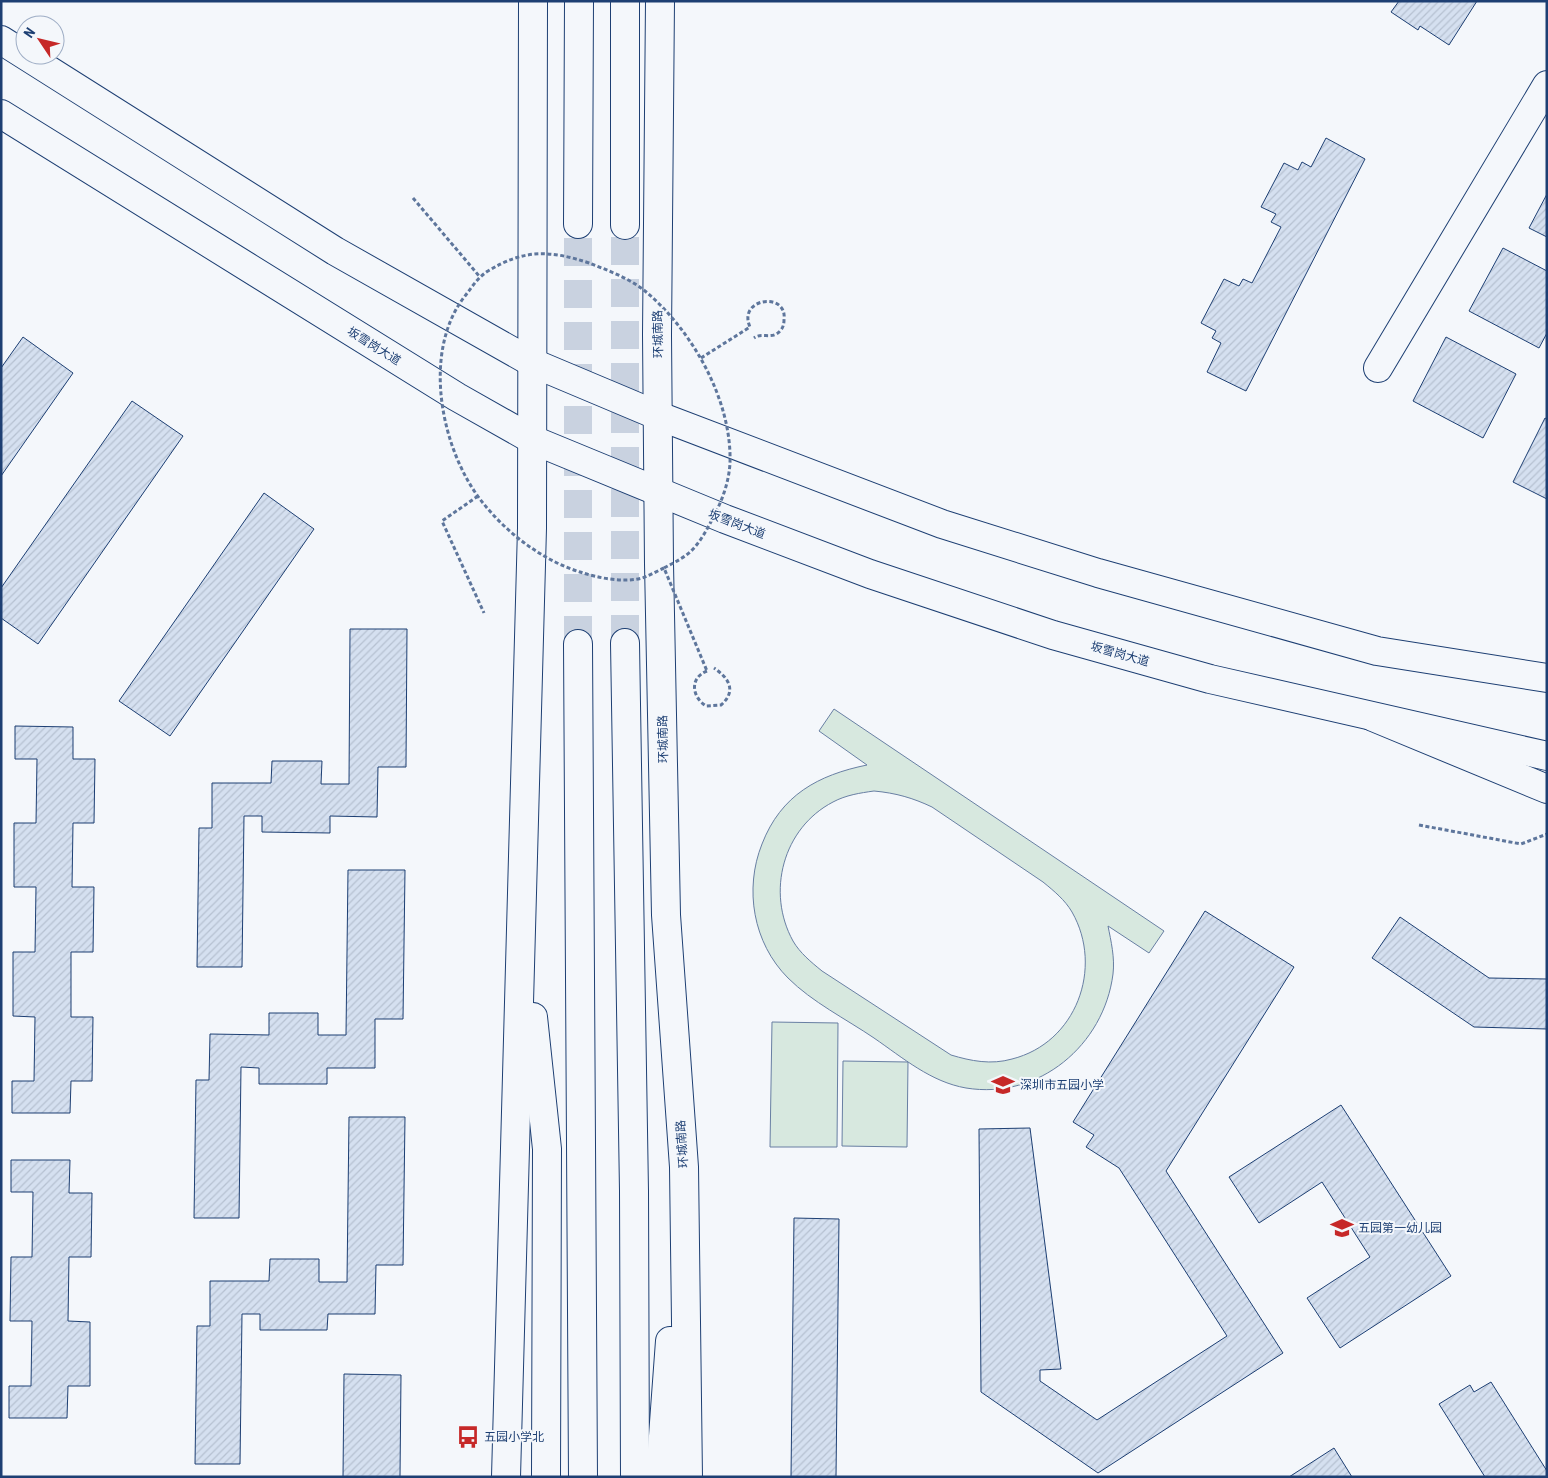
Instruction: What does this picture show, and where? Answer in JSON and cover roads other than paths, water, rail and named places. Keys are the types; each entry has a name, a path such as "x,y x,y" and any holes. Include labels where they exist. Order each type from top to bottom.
{"main road":[{"path":"506,1477 522,909 532,440 534,1"},
{"path":"578,1 578,224"},
{"path":"625,1 625,225"},
{"name":"环城南路","path":"660,1 657,335 658,492 666,915 684,1167 688,1477"},
{"path":"1,40 335,251 533,363 659,416 942,524 1098,573 1377,651 1547,678"},
{"path":"1378,368 1547,85"},
{"name":"坂雪岗大道","path":"1,114 457,397 532,440 658,492 870,574 1053,635 1210,679 1547,756"},
{"path":"625,643 634,1191 635,1477"},
{"path":"578,644 583,1477"},
{"path":"1373,717 1547,789"},
{"path":"522,909 547,1149 546,1477"},
{"path":"660,1477 684,1167"}],"tunnel":[{"path":"578,224 578,644"},
{"path":"625,225 625,643"}],"place":[{"name":"深圳市五园小学","path":"1003,1085"},
{"name":"五园第一幼儿园","path":"1342,1228"},
{"name":"五园小学北","path":"468,1437"}]}
